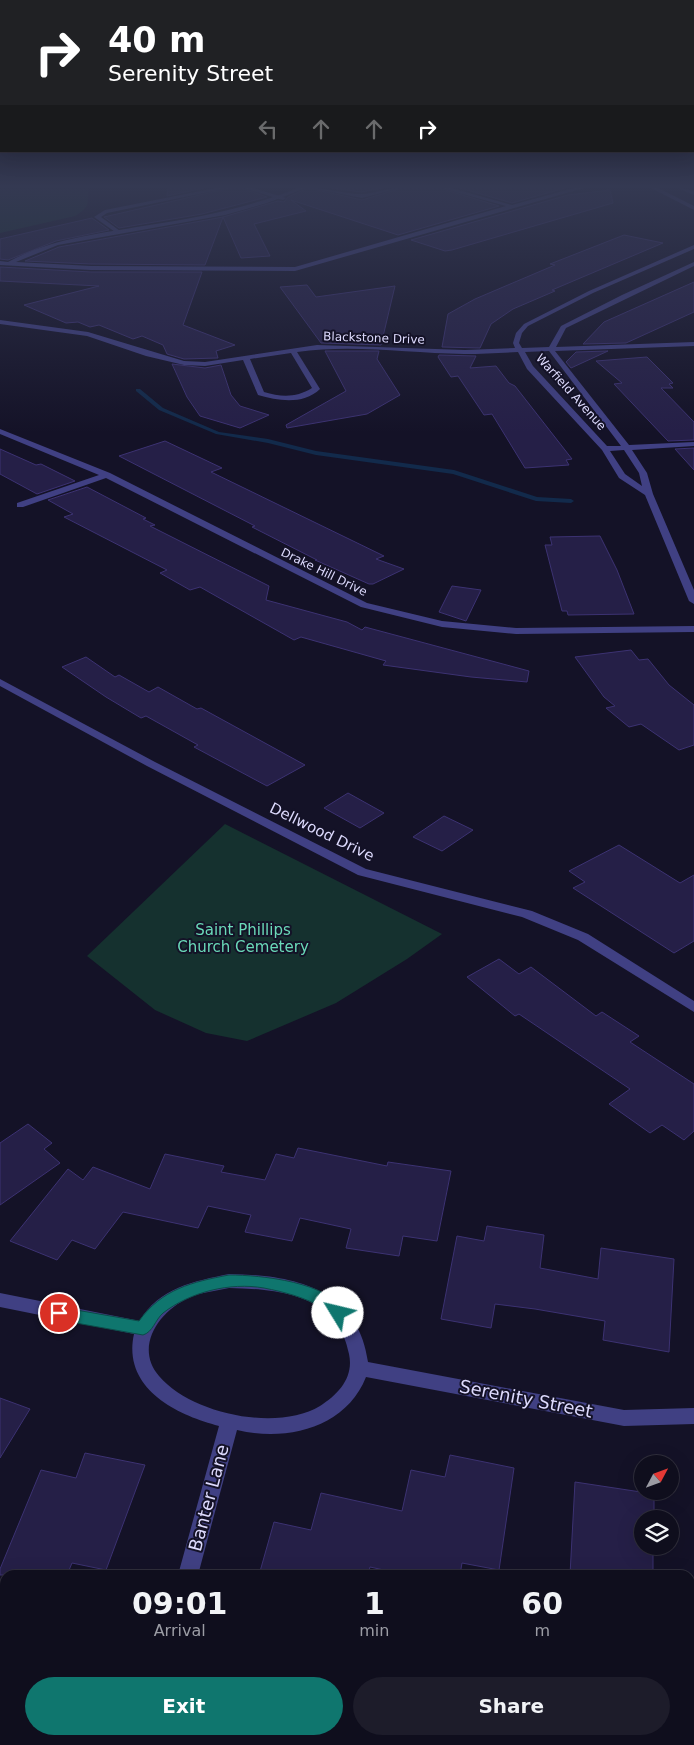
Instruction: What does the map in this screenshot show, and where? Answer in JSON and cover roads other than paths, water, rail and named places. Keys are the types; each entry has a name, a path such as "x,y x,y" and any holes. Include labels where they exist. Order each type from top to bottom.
{"street":[{"name":"Warfield Avenue","path":"643,269 591,292 526,325 519,333 516,343 530,367 606,449 622,476 649,494"},
{"name":"Warfield Avenue","path":"682,269 624,296 564,327 551,350 627,448 643,473 649,494 694,601"},
{"name":"Blackstone Drive","path":"0,322 88,334 149,354 184,363 205,364 317,347 465,352 694,344"},
{"path":"246,359 261,392 277,399 305,397 316,389 293,351"},
{"name":"Drake Hill Drive","path":"0,431 107,476 286,568 364,605 442,624 516,631 694,629"},
{"path":"606,449 694,444"},
{"path":"20,505 107,476"},
{"name":"Dellwood Drive","path":"0,682 151,764 362,872 535,918 583,937 694,1007"},
{"path":"229,1281 262,1281 300,1290 328,1304 347,1323 357,1343 360,1368 352,1388 333,1409 313,1420 282,1427 248,1426 199,1414 172,1398 152,1381 142,1364 139,1348 143,1329 155,1310 176,1296 200,1287 229,1281"},
{"path":"0,1300 143,1329"},
{"name":"Serenity Street","path":"360,1368 624,1418 694,1416"},
{"name":"Banter Lane","path":"189,1570 230,1421"}],"waterway":[{"path":"138,390 161,409 218,433 268,441 316,453 454,472 536,499 571,501"}],"park label":[{"name":"Saint Phillips Church Cemetery","path":"243,938"}]}
